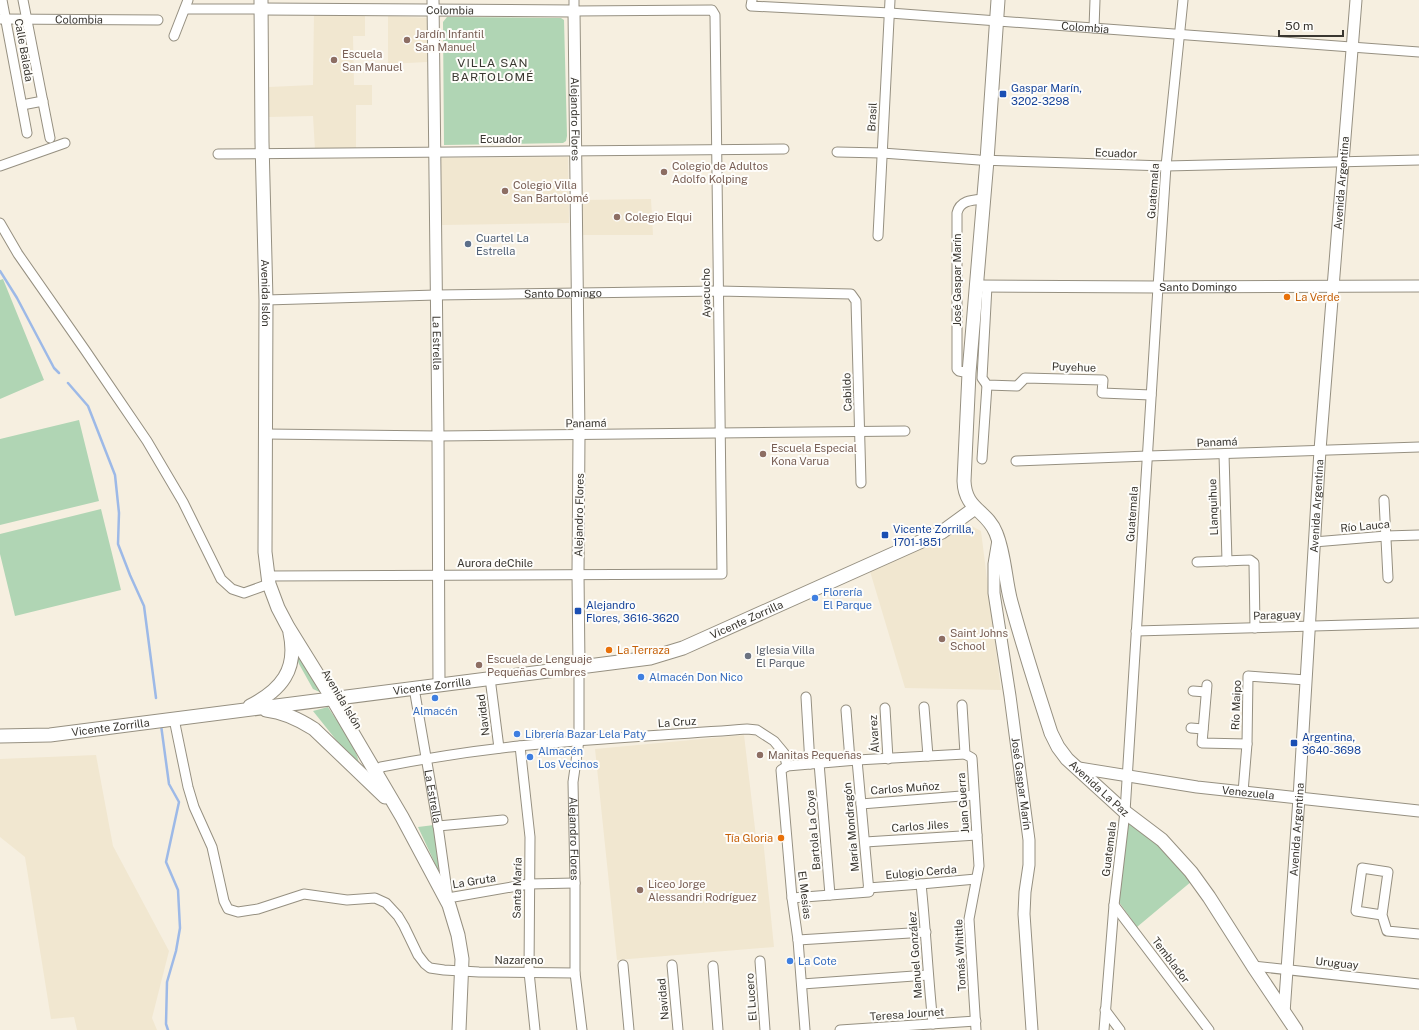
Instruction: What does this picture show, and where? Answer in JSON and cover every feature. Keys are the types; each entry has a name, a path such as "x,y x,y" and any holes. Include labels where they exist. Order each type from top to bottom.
{"main road":[{"name":"José Gaspar Marín","path":"975,508 969,500 964,488 969,374 982,286 984,199 995,21 998,0"},
{"name":"Avenida Islón","path":"261,4 262,153 266,300 266,552 269,582 278,608 288,627 337,697"},
{"name":"Avenida La Paz","path":"975,508 987,518 996,531 1013,607 1051,733 1062,754 1079,768 1125,812 1162,840 1191,872 1209,896 1253,966 1296,1030"},
{"name":"Vicente Zorrilla","path":"0,736 50,735 579,666 635,661 667,654 942,532 975,508"},
{"name":"Avenida Islón","path":"269,582 379,771 402,817 448,901 458,936 462,971 459,1030"},
{"path":"244,710 268,696 284,680 290,667 292,656 292,642 288,627"},
{"path":"244,710 259,710 280,713 296,719 314,729 377,789 402,817"}],"street":[{"name":"Calle Balada","path":"2,0 3,19 27,133"},
{"name":"Calle Balada","path":"23,0 50,138"},
{"name":"Brasil","path":"878,236 890,0"},
{"path":"1094,28 1095,0"},
{"name":"Guatemala","path":"1104,1030 1114,905 1128,777 1166,166 1183,0"},
{"name":"Avenida Argentina","path":"1284,1013 1299,798 1320,450 1356,0"},
{"name":"Colombia","path":"751,3 821,5 890,13 1419,52"},
{"name":"Colombia","path":"186,4 574,5 712,10 714,12"},
{"path":"174,36 186,4"},
{"name":"La Estrella","path":"433,5 438,436 438,685"},
{"name":"Alejandro Flores","path":"574,5 580,435 578,574 579,740 573,782 575,973 582,1030"},
{"name":"Ayacucho","path":"714,12 722,574"},
{"name":"Colombia","path":"3,19 158,20"},
{"path":"22,105 43,101"},
{"path":"0,166 64,143"},
{"name":"Ecuador","path":"218,154 784,149"},
{"name":"Ecuador","path":"837,152 882,153 987,160 1166,166 1419,160"},
{"name":"José Gaspar Marín","path":"969,374 957,369 956,213 958,207 964,202 984,199"},
{"name":"Aurora deChile","path":"0,223 18,254 147,441 183,502 222,579 232,589 244,593 269,582 438,575 722,574"},
{"path":"982,286 982,378 988,385 982,459"},
{"name":"Santo Domingo","path":"982,286 1419,286"},
{"name":"Santo Domingo","path":"266,300 436,295 718,291 851,294 856,301"},
{"name":"Cabildo","path":"856,301 861,483"},
{"name":"Puyehue","path":"988,385 1018,386 1025,378 1102,380 1102,393 1151,395"},
{"name":"Panamá","path":"266,434 438,436 906,431"},
{"name":"Panamá","path":"1016,462 1419,446"},
{"name":"Llanquihue","path":"1224,454 1227,560"},
{"path":"1384,500 1388,578"},
{"name":"Río Lauca","path":"1314,542 1419,535"},
{"name":"José Gaspar Marín","path":"998,539 994,564 994,592 1010,696 1029,840 1029,864 1025,892 1024,920 1032,1030"},
{"path":"1197,562 1250,560 1254,563 1255,628"},
{"name":"Paraguay","path":"1136,631 1419,623"},
{"name":"Río Maipo","path":"1244,792 1247,744 1248,676 1306,680"},
{"name":"Navidad","path":"490,678 499,748"},
{"name":"La Estrella","path":"414,688 438,826 448,901"},
{"name":"Río Maipo","path":"1193,691 1207,688 1202,742 1247,744"},
{"name":"Bartola La Coya","path":"806,697 830,895"},
{"name":"Juan Guerra","path":"962,705 965,754 972,758 979,866 976,879"},
{"path":"924,707 928,756"},
{"name":"Álvarez","path":"885,708 888,759"},
{"name":"María Mondragón","path":"846,710 861,804 869,890"},
{"name":"Nazareno","path":"174,719 194,807 212,847 224,901 228,909 238,912 258,909 304,894 347,900 375,898 386,903 398,916 418,955 425,964 438,970 575,973"},
{"path":"1191,728 1204,729"},
{"name":"La Cruz","path":"379,771 426,759 499,748 579,740 747,729 756,730 774,740 784,753 787,766"},
{"name":"Santa María","path":"520,746 530,837 529,972 535,1030"},
{"path":"787,766 853,760 965,754"},
{"name":"El Mesías","path":"787,766 781,770 792,898 798,940 805,1030"},
{"name":"Venezuela","path":"1079,768 1197,787 1419,811"},
{"name":"Carlos Muñoz","path":"861,804 974,794"},
{"path":"438,826 503,820"},
{"name":"Carlos Jiles","path":"865,842 977,835"},
{"path":"1382,915 1356,911 1362,868 1388,872 1382,915 1387,931 1419,934"},
{"name":"Eulogio Cerda","path":"792,898 976,879"},
{"name":"Tomás Whittle","path":"976,879 969,919 976,1026"},
{"name":"La Gruta","path":"448,901 529,884 575,883"},
{"name":"Manuel González","path":"921,884 926,932 932,1024"},
{"name":"Temblador","path":"1114,905 1209,1030"},
{"path":"798,940 926,932"},
{"name":"El Lucero","path":"760,961 765,1030"},
{"path":"623,965 629,1030"},
{"name":"Navidad","path":"672,965 678,1030"},
{"path":"713,966 718,1030"},
{"name":"Uruguay","path":"1253,966 1419,984"},
{"path":"802,984 928,975"},
{"path":"1105,1010 1120,1030"},
{"name":"Teresa Journet","path":"846,1030 932,1024 976,1026"}],"shaded area":[{"name":"Escuela San Manuel","path":"314,12 365,12 365,36 353,36 354,85 372,85 372,105 356,105 356,150 315,150 313,116 269,117 269,87 313,85"},
{"name":"Jardín Infantil San Manuel","path":"388,16 428,18 427,62 388,64"},
{"name":"Colegio Villa San Bartolomé","path":"568,157 569,223 442,225 441,158"},
{"name":"Colegio Elqui","path":"651,199 653,235 583,235 582,200"},
{"name":"Saint Johns School","path":"968,524 981,531 1001,690 905,688 869,568"},
{"name":"Liceo Jorge Alessandri Rodríguez","path":"744,735 756,837 763,839 774,947 617,960 595,749"},
{"path":"96,755 113,846 169,951 152,1018 157,1030 77,1030 74,1017 51,1019 25,857 0,837 0,759"}],"green space":[{"path":"447,17 561,18 564,20 566,141 563,143 444,145 443,22"},
{"path":"3,279 44,380 0,399 0,280"},
{"path":"79,420 99,501 0,525 0,439"},
{"path":"101,509 121,590 15,616 0,554 0,534"},
{"path":"295,652 304,662 324,694 313,689 299,664"},
{"path":"328,707 356,751 359,766 349,756 313,711"},
{"path":"1127,818 1172,854 1192,881 1137,927 1119,902"},
{"path":"434,825 439,872 418,827"}],"waterway":[{"path":"0,271 17,298 54,368 59,373"},
{"path":"68,383 88,406 115,475 119,513 118,544 144,606 156,698"},
{"path":"161,725 169,784 179,802 166,862 178,890 180,928 176,951 167,982 166,1024 168,1030"}],"place":[{"name":"Jardín Infantil San Manuel","path":"407,40"},
{"name":"Escuela San Manuel","path":"334,60"},
{"name":"Gaspar Marín, 3202-3298","path":"1003,94"},
{"name":"Colegio de Adultos Adolfo Kolping","path":"664,172"},
{"name":"Colegio Villa San Bartolomé","path":"505,191"},
{"name":"Colegio Elqui","path":"617,217"},
{"name":"Cuartel La Estrella","path":"468,244"},
{"name":"La Verde","path":"1287,297"},
{"name":"Escuela Especial Kona Varua","path":"763,454"},
{"name":"Vicente Zorrilla, 1701-1851","path":"885,535"},
{"name":"Florería El Parque","path":"815,598"},
{"name":"Alejandro Flores, 3616-3620","path":"578,611"},
{"name":"Saint Johns School","path":"942,639"},
{"name":"La Terraza","path":"609,650"},
{"name":"Iglesia Villa El Parque","path":"748,656"},
{"name":"Escuela de Lenguaje Pequeñas Cumbres","path":"479,665"},
{"name":"Almacén Don Nico","path":"641,677"},
{"name":"Almacén","path":"435,698"},
{"name":"Librería Bazar Lela Paty","path":"517,734"},
{"name":"Argentina, 3640-3698","path":"1294,743"},
{"name":"Manitas Pequeñas","path":"760,755"},
{"name":"Almacén Los Vecinos","path":"530,757"},
{"name":"Tía Gloria","path":"781,838"},
{"name":"Liceo Jorge Alessandri Rodríguez","path":"640,890"},
{"name":"La Cote","path":"790,961"}],"district":[{"name":"VILLA SAN BARTOLOMÉ","path":"493,70"}]}
